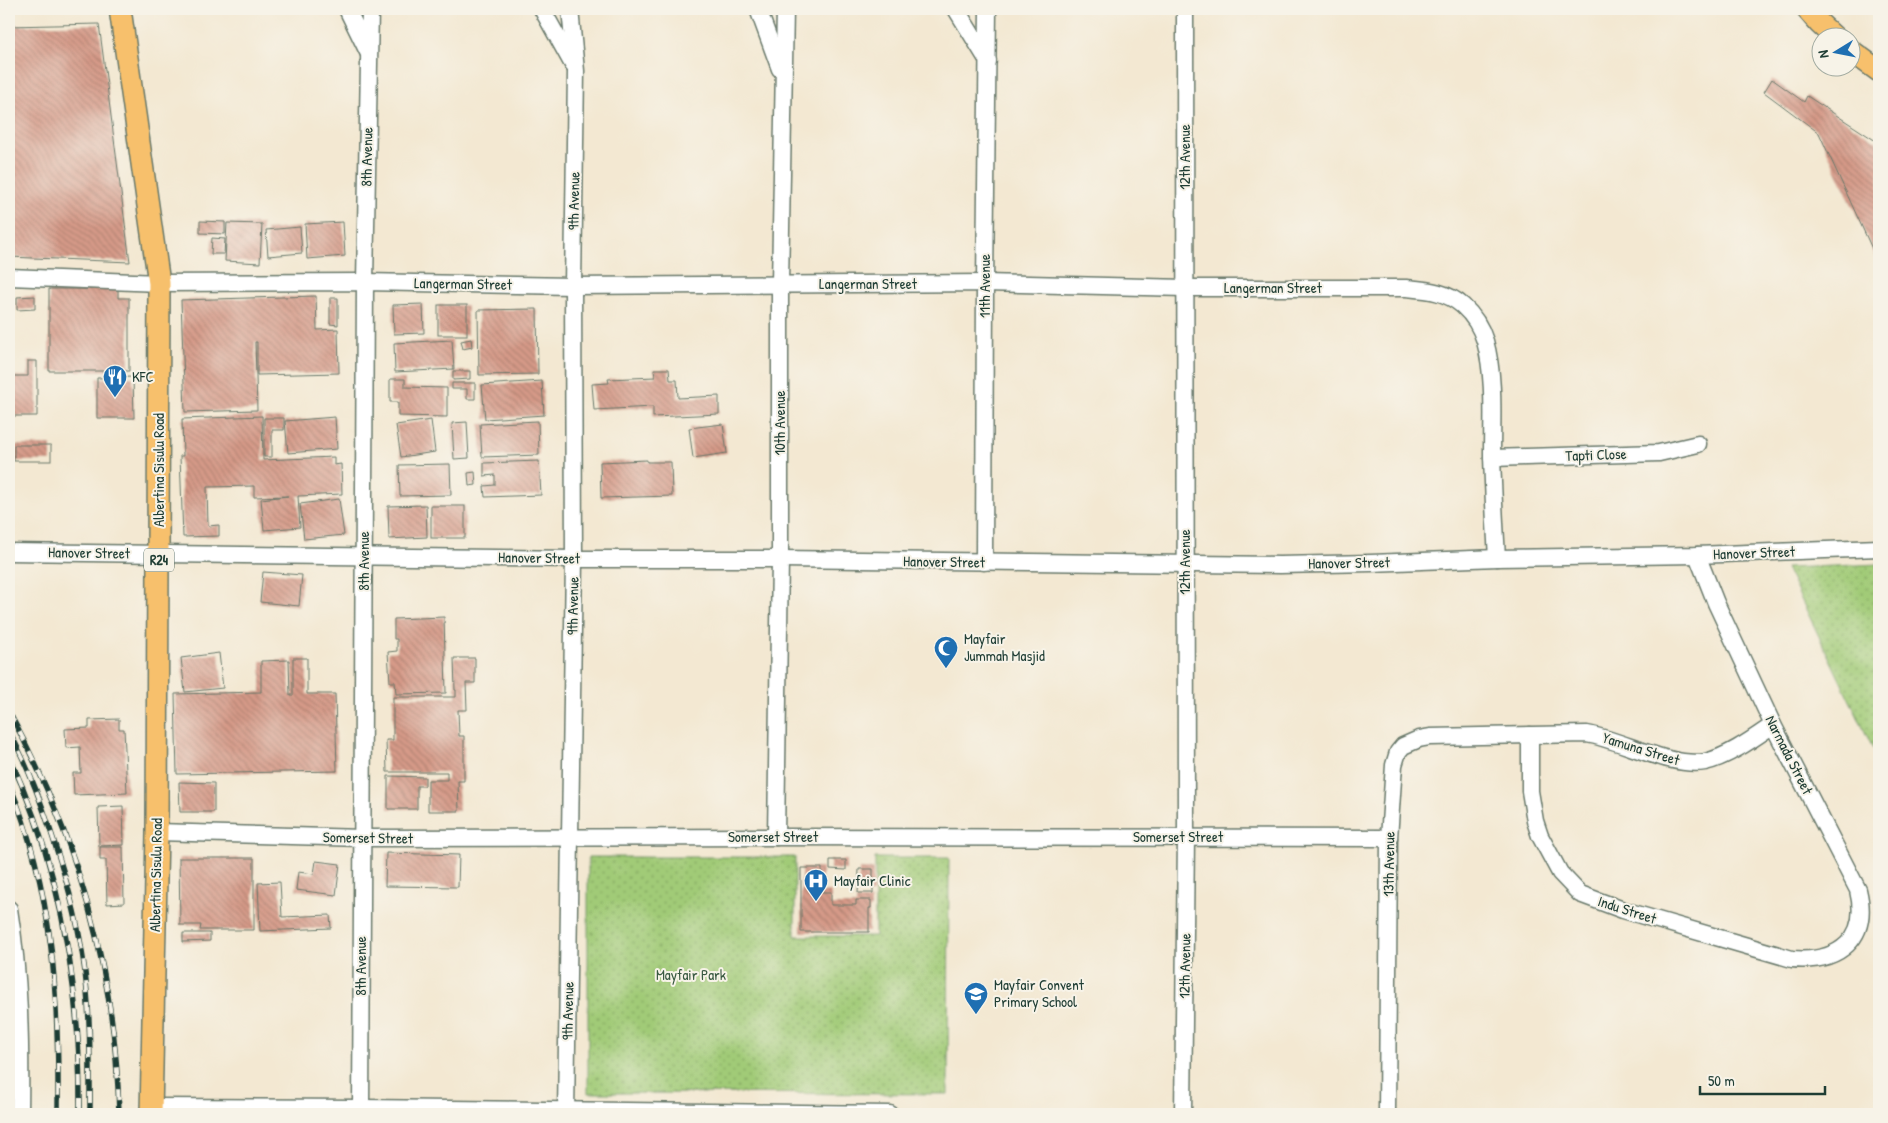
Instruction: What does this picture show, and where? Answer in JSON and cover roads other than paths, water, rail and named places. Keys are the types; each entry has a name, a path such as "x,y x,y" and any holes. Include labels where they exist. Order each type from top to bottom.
{"main road":[{"name":"Albertina Sisulu Road","path":"120,9 159,283 157,832 151,1111"},
{"path":"1807,9 1824,28"},
{"path":"1860,57 1879,71"}],"street":[{"path":"347,9 369,54"},
{"name":"8th Avenue","path":"361,1111 365,282 370,9"},
{"path":"542,9 576,71"},
{"name":"9th Avenue","path":"566,1113 574,559 573,286 576,71 570,9"},
{"path":"758,9 784,80"},
{"name":"10th Avenue","path":"776,837 780,559 780,284 785,9"},
{"path":"956,9 988,62"},
{"name":"11th Avenue","path":"984,562 988,9"},
{"name":"12th Avenue","path":"1183,1114 1186,837 1185,9"},
{"name":"Langerman Street","path":"9,278 159,283 365,282 573,286 985,283 1185,288 1406,288 1434,290 1448,295 1463,306 1481,330 1485,342 1489,360 1492,400 1492,458 1497,558"},
{"name":"Tapti Close","path":"1492,458 1659,453 1698,444"},
{"name":"Hanover Street","path":"9,552 574,559 1371,564 1497,558 1697,555 1879,548"},
{"name":"Narmada Street","path":"1697,555 1716,603 1773,725 1858,890 1861,904 1859,926 1850,942 1841,951"},
{"name":"Yamuna Street","path":"1530,735 1587,734 1599,736 1672,760 1691,763 1707,762 1720,756 1748,742 1773,725"},
{"name":"13th Avenue","path":"1387,1114 1388,838 1394,765 1398,752 1403,746 1419,739 1530,735"},
{"name":"Indu Street","path":"1530,735 1530,791 1535,821 1540,836 1560,873 1580,894 1623,910 1792,959 1819,958 1841,951"},
{"name":"Somerset Street","path":"157,832 362,838 1388,838"},
{"path":"9,909 17,965 16,1110"},
{"path":"151,1111 890,1114"}],"railway":[{"path":"9,712 33,759 54,807 73,857 88,907 101,958 110,1009 116,1061 119,1114"},
{"path":"9,731 37,792 74,909 83,958 87,997 90,1036 90,1114"},
{"path":"9,756 43,842 65,931 77,1022 80,1114"},
{"path":"9,783 36,864 45,905 55,987 58,1114"}],"place":[{"name":"KFC","path":"115,398"},
{"name":"Mayfair Jummah Masjid","path":"946,669"},
{"name":"Mayfair Clinic","path":"816,902"},
{"name":"Mayfair Convent Primary School","path":"976,1015"}],"park label":[{"name":"Mayfair Park","path":"691,975"}]}
